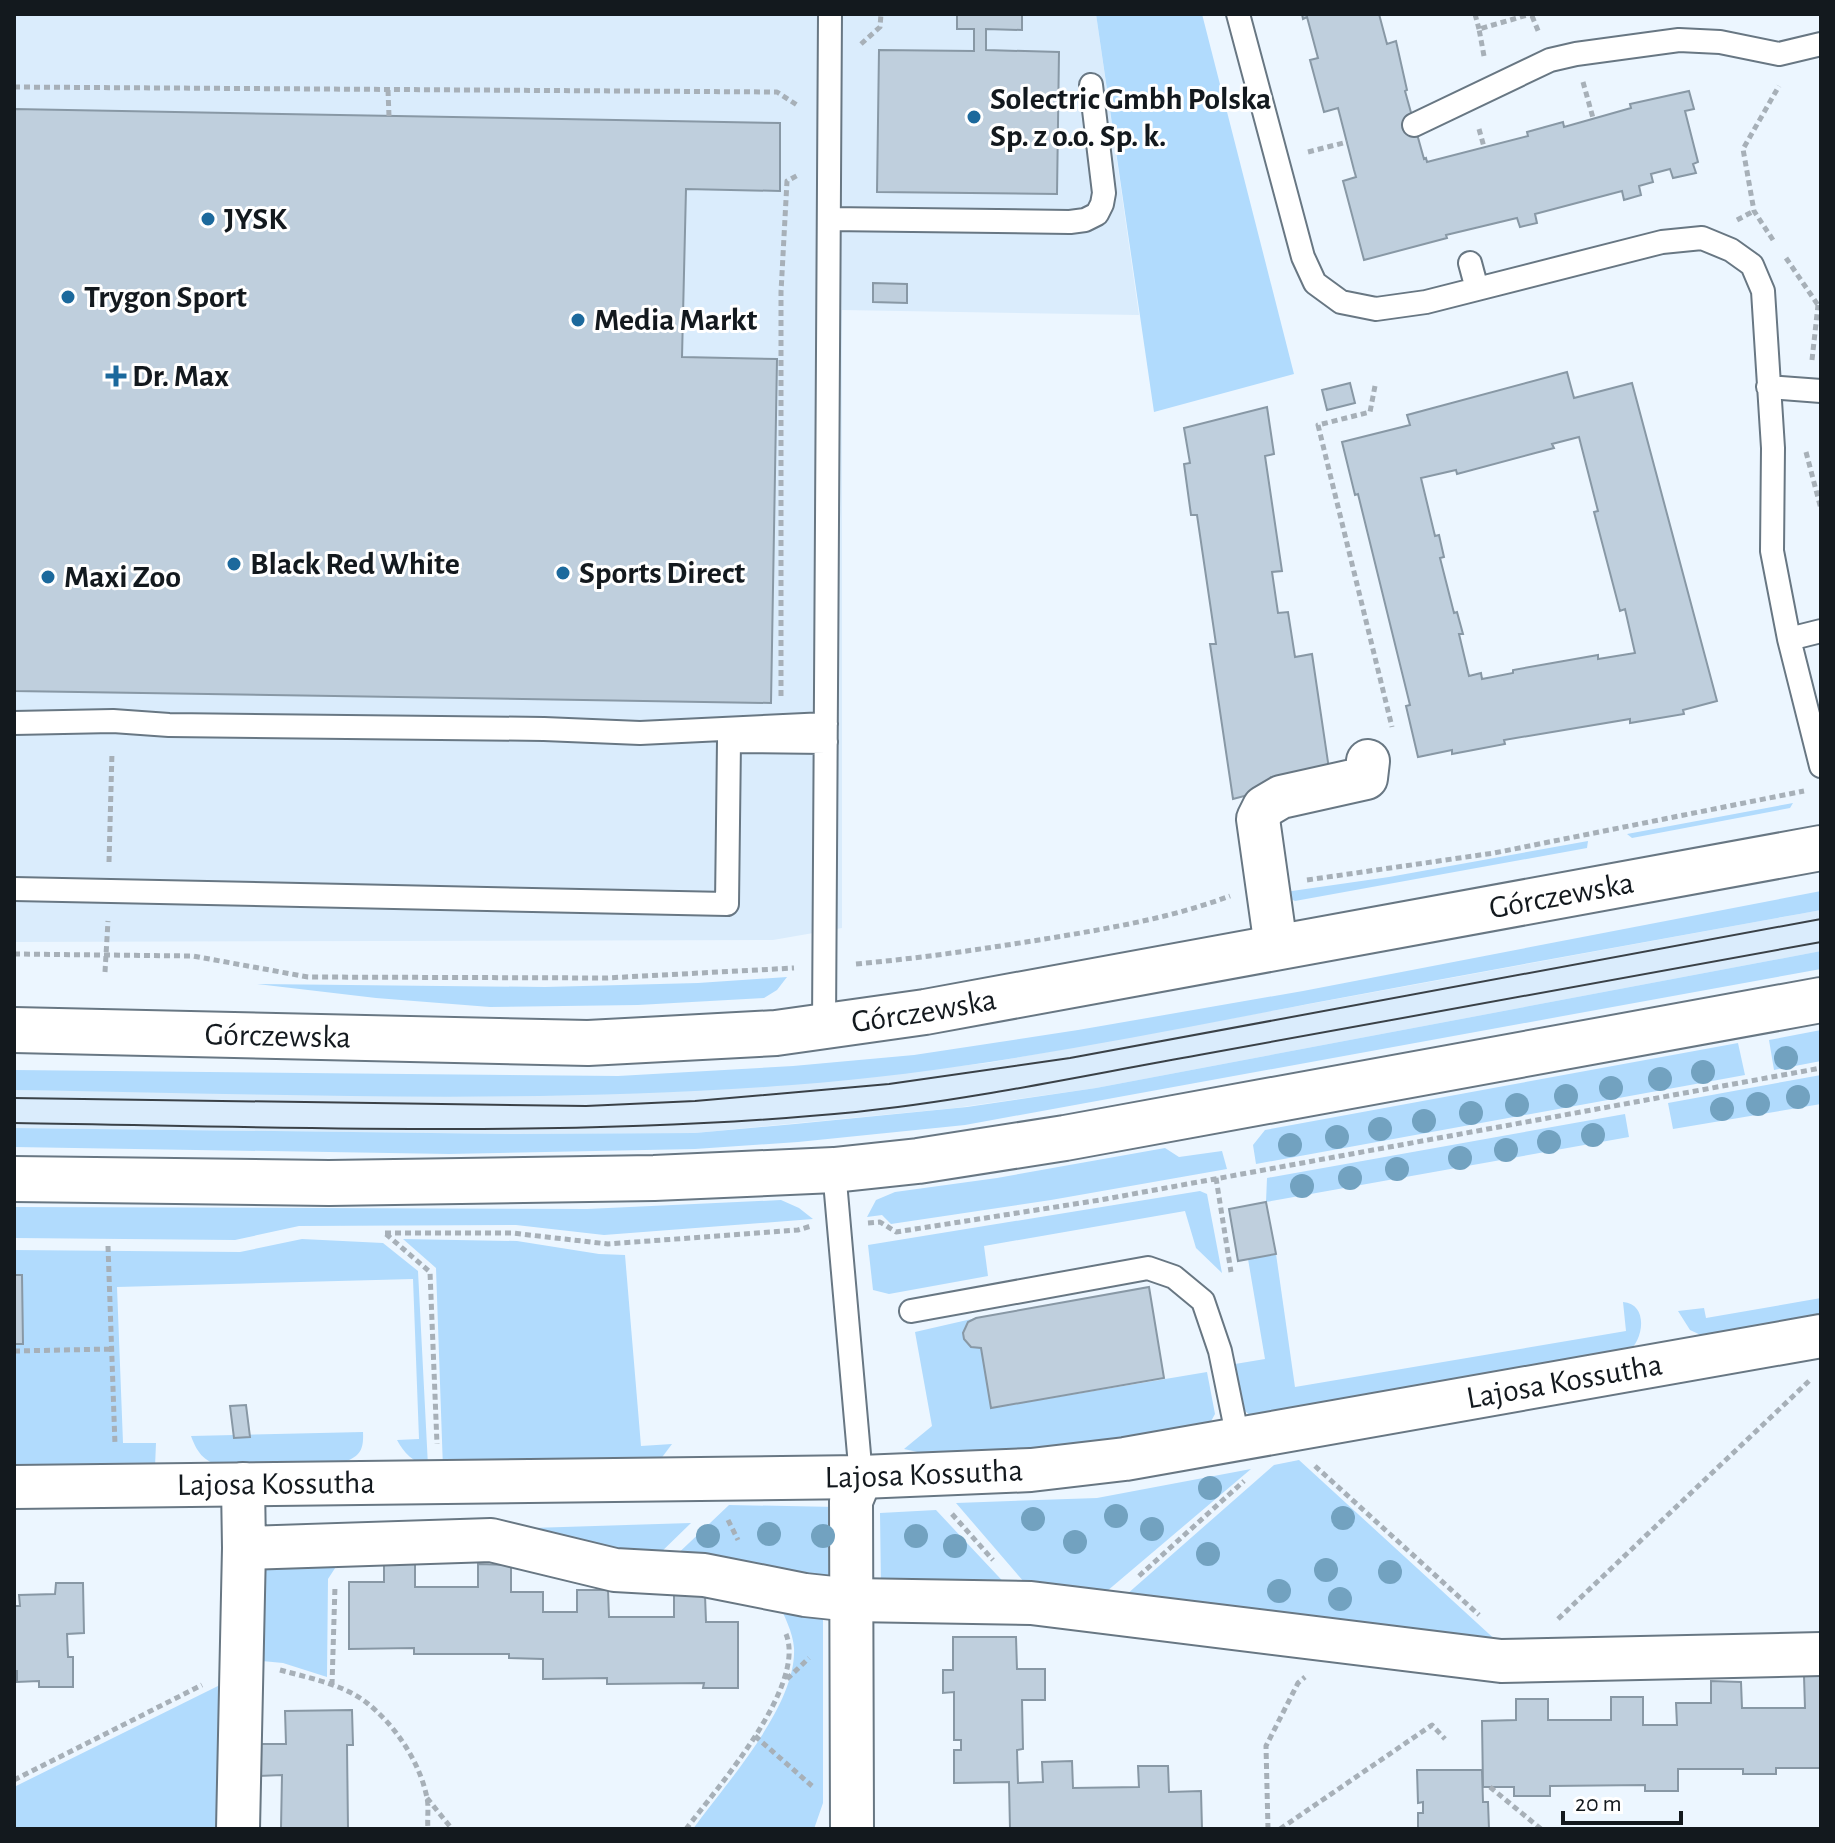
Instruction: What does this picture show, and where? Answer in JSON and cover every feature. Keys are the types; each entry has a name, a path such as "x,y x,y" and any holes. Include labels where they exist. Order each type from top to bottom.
{"main road":[{"name":"Górczewska","path":"14,1030 543,1044 704,1038 824,1027 925,1012 1821,848"},
{"path":"14,1179 403,1182 654,1178 834,1170 918,1161 1065,1138 1821,1000"}],"street":[{"path":"1276,947 1258,819 1264,807 1281,797 1366,778 1381,747"},
{"name":"Lajosa Kossutha","path":"14,1487 861,1477 1031,1470 1125,1459 1821,1336"},
{"path":"852,1825 851,1501 861,1477"},
{"path":"238,1829 243,1484"},
{"path":"244,1548 491,1540 615,1570 704,1575 805,1595 852,1600 1031,1603 1501,1661 1518,1656 1821,1654"}],"lane":[{"path":"824,1027 830,14"},
{"path":"1238,14 1303,257 1315,283 1341,302 1376,309 1426,302 1662,242 1702,238 1731,250 1752,265 1763,291 1773,448 1772,551 1789,639 1821,766"},
{"path":"1414,125 1550,60 1679,40 1720,42 1779,54 1821,44"},
{"path":"829,219 1045,222 1085,220 1097,214 1104,193 1091,85"},
{"path":"1470,263 1477,289"},
{"path":"1768,387 1821,391"},
{"path":"1789,639 1821,631"},
{"path":"14,723 113,721 640,733 826,733"},
{"path":"14,889 727,904 729,741 826,733"},
{"path":"834,1170 861,1477"},
{"path":"911,1311 1148,1268 1174,1277 1203,1301 1220,1351 1238,1439"}],"path":[{"path":"1475,14 1491,89"},
{"path":"1479,29 1531,14"},
{"path":"1734,221 1754,211 1743,149 1781,82 1779,54"},
{"path":"14,87 777,92 797,105 798,119"},
{"path":"388,90 389,116"},
{"path":"1303,139 1311,166"},
{"path":"1307,153 1347,142"},
{"path":"781,706 781,292 787,181 800,174 799,160"},
{"path":"1375,386 1370,412 1318,425 1381,747"},
{"path":"1802,438 1818,483 1821,509"},
{"path":"109,867 112,750"},
{"path":"14,954 193,956 308,977 606,978 825,967 924,958 1130,925 1195,909 1241,891 1494,853 1806,791"},
{"path":"105,972 108,918"},
{"path":"437,1445 430,1272 385,1233 512,1233 608,1244 798,1230 821,1224 840,1226 880,1222 896,1232 1216,1178 1821,1068"},
{"path":"1216,1178 1231,1272"},
{"path":"108,1246 115,1458"},
{"path":"14,1351 111,1349"},
{"path":"1313,1464 1399,1540 1518,1656 1810,1380"},
{"path":"948,1510 1031,1603"},
{"path":"686,1829 755,1736 786,1679 789,1641 727,1518"},
{"path":"332,1685 335,1582 353,1544"},
{"path":"1268,1829 1266,1746 1298,1683 1345,1643"},
{"path":"14,1780 241,1666 279,1669 332,1685 366,1702 394,1730 413,1759 427,1797 452,1829"},
{"path":"1280,1829 1432,1725 1445,1739"},
{"path":"755,1736 852,1825"},
{"path":"1490,1787 1541,1829"},
{"path":"427,1797 428,1829"},
{"path":"1528,1820 1528,1829"}],"shaded area":[{"path":"14,14 1096,14 1139,315 842,310 842,928 773,940 14,942"},
{"path":"1096,14 1202,14 1294,374 1154,412"},
{"path":"1793,803 1790,808 1632,838 1627,834"},
{"path":"1588,841 1587,848 1295,901 1285,892 1389,877"},
{"path":"1821,891 1821,910 1115,1041 922,1072 792,1085 598,1095 306,1095 14,1090 14,1070 618,1076 793,1066 914,1055 1303,991"},
{"path":"1821,910 1821,951 1096,1088 955,1108 695,1133 14,1128 14,1090 516,1096 788,1084 988,1063"},
{"path":"1821,951 1821,969 965,1125 695,1149 449,1154 14,1147 14,1128 695,1133 967,1107 1096,1088"},
{"path":"787,977 777,990 764,998 638,1005 490,1007 257,984 545,987"},
{"path":"1821,1030 1821,1061 1774,1070 1769,1040"},
{"path":"1738,1043 1745,1075 1256,1164 1253,1145 1265,1130"},
{"path":"1821,1075 1821,1104 1673,1129 1668,1103"},
{"path":"1625,1114 1629,1137 1266,1202 1267,1178"},
{"path":"1165,1148 1179,1157 1222,1151 1227,1169 891,1224 882,1215 867,1217 876,1200 895,1192 997,1178"},
{"path":"1200,1191 1207,1194 1222,1273 1196,1248 1185,1211 984,1246 988,1276 889,1294 873,1290 868,1245"},
{"path":"781,1200 813,1219 604,1235 516,1225 299,1226 235,1240 14,1238 14,1207 587,1209"},
{"path":"302,1239 383,1243 418,1271 428,1466 410,1456 397,1440 419,1439 413,1279 117,1287 123,1443 156,1443 155,1467 14,1473 14,1250 240,1252"},
{"path":"403,1239 517,1241 625,1255 641,1446 672,1444 660,1460 443,1469 436,1268"},
{"path":"1276,1254 1295,1387 1626,1331 1623,1302 1637,1309 1640,1332 1627,1353 1252,1417 1245,1411 1235,1364 1265,1359 1248,1259"},
{"path":"1821,1298 1821,1318 1705,1337 1690,1330 1678,1311 1704,1308 1706,1318"},
{"path":"976,1318 965,1327 963,1338 971,1347 981,1348 992,1408 1207,1372 1215,1414 1209,1425 1058,1451 922,1453 904,1449 932,1426 915,1332"},
{"path":"363,1432 358,1453 339,1464 225,1467 203,1457 191,1436"},
{"path":"1299,1460 1500,1644 1118,1602 1274,1465"},
{"path":"1251,1469 1100,1597 1030,1589 956,1503 1097,1498"},
{"path":"729,1505 837,1507 831,1582 669,1562"},
{"path":"936,1510 1012,1591 881,1587 880,1513"},
{"path":"691,1523 654,1559 496,1529"},
{"path":"339,1562 328,1579 327,1677 283,1663 251,1660 263,1568"},
{"path":"778,1601 823,1617 823,1803 814,1829 693,1829 757,1743 784,1694 792,1671 794,1648"},
{"path":"222,1684 228,1829 14,1829 14,1787"}],"building":[{"path":"957,14 1022,14 1022,30 986,29 986,50 1059,52 1057,194 877,192 879,50 974,51 974,29 957,29"},
{"path":"1302,14 1379,14 1387,44 1396,41 1405,91 1427,162 1528,136 1527,132 1563,122 1564,127 1631,108 1630,104 1689,91 1694,109 1685,111 1698,162 1693,164 1696,173 1673,178 1670,169 1651,174 1653,182 1639,186 1641,195 1624,200 1622,191 1535,214 1537,223 1520,227 1517,218 1446,235 1447,238 1364,260 1343,181 1356,177 1338,108 1324,112 1310,60 1318,58 1307,17 1303,19"},
{"path":"14,109 780,123 780,191 686,189 682,357 777,359 771,703 14,691"},
{"path":"873,283 907,284 907,303 873,302"},
{"path":"1567,372 1574,398 1632,383 1717,701 1683,710 1684,714 1630,723 1630,719 1504,740 1505,744 1452,754 1452,750 1418,757 1406,706 1410,705 1358,494 1355,495 1342,442 1410,425 1407,415","holes":["1579,437 1598,511 1594,512 1620,611 1625,609 1635,653 1598,659 1598,655 1513,670 1513,673 1482,679 1481,673 1469,676 1459,634 1463,634 1457,612 1454,613 1440,558 1444,557 1439,535 1435,536 1421,478 1456,470 1457,474 1554,448 1552,444"]},
{"path":"1350,383 1355,403 1327,410 1322,390"},
{"path":"1267,407 1274,454 1265,456 1282,571 1272,572 1278,613 1288,612 1295,657 1312,654 1329,769 1233,799 1210,644 1216,644 1197,515 1191,515 1184,464 1190,463 1184,428"},
{"path":"1266,1202 1276,1254 1238,1261 1229,1209"},
{"path":"14,1275 22,1275 23,1344 14,1344"},
{"path":"1149,1287 1164,1378 991,1408 981,1348 971,1347 964,1339 968,1322 976,1318"},
{"path":"246,1405 250,1437 234,1438 230,1406"},
{"path":"384,1560 415,1560 415,1587 478,1587 478,1564 511,1565 511,1592 543,1592 543,1612 577,1612 577,1590 608,1590 609,1617 674,1617 674,1595 705,1595 706,1622 738,1622 738,1688 703,1688 704,1683 607,1684 607,1678 543,1679 543,1659 509,1658 509,1654 414,1654 414,1648 349,1649 349,1582 384,1582"},
{"path":"56,1583 83,1583 84,1633 67,1634 68,1657 73,1657 73,1687 39,1687 39,1681 17,1682 17,1671 14,1671 14,1606 20,1606 19,1595 55,1594"},
{"path":"953,1637 1016,1637 1017,1669 1045,1669 1045,1700 1022,1700 1023,1749 1017,1750 1018,1783 1043,1782 1042,1762 1072,1761 1073,1788 1139,1787 1138,1766 1168,1766 1169,1792 1201,1791 1202,1829 1010,1829 1009,1782 954,1783 954,1750 961,1750 961,1740 954,1740 954,1692 943,1693 943,1670 953,1670"},
{"path":"1821,1675 1821,1768 1776,1768 1776,1774 1743,1774 1743,1769 1678,1769 1678,1791 1645,1791 1645,1785 1550,1786 1550,1796 1514,1796 1514,1787 1483,1787 1482,1721 1516,1720 1516,1699 1548,1699 1548,1720 1611,1720 1611,1697 1643,1697 1643,1725 1677,1725 1676,1703 1711,1703 1711,1681 1741,1682 1742,1708 1805,1708 1804,1676"},
{"path":"352,1710 353,1745 347,1745 348,1829 281,1829 282,1775 259,1776 259,1744 286,1744 285,1711"},
{"path":"1417,1770 1482,1770 1483,1802 1488,1802 1489,1829 1418,1829 1418,1813 1423,1813 1423,1802 1418,1803"}],"tram line":[{"path":"14,1098 586,1106 695,1101 889,1084 1070,1058 1821,919"},
{"path":"14,1123 541,1128 646,1126 856,1112 1028,1086 1821,942"}],"place":[{"name":"Solectric Gmbh Polska Sp. z o.o. Sp. k.","path":"974,117"},
{"name":"JYSK","path":"208,219"},
{"name":"Trygon Sport","path":"68,297"},
{"name":"Media Markt","path":"578,320"},
{"name":"Dr. Max","path":"116,376"},
{"name":"Black Red White","path":"234,564"},
{"name":"Sports Direct","path":"563,573"},
{"name":"Maxi Zoo","path":"48,577"}]}
